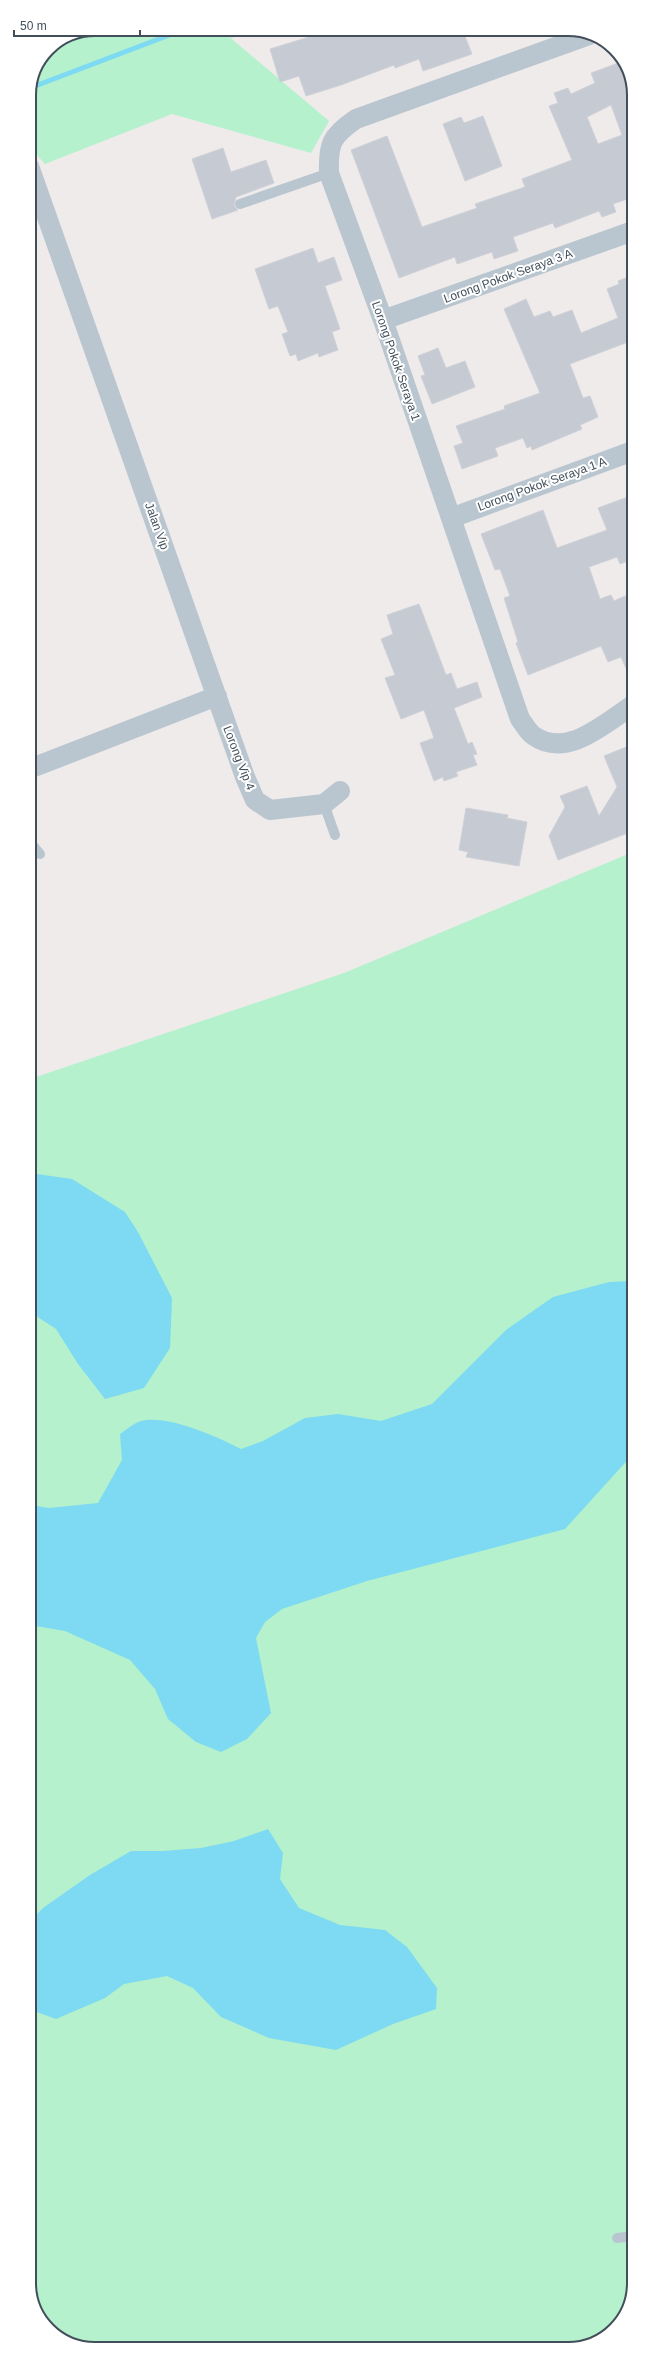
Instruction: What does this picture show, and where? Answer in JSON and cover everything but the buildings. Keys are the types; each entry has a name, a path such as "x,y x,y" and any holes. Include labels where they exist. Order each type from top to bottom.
{"street":[{"name":"Lorong Pokok Seraya 1","path":"581,38 356,119 340,130 328,149 329,174 383,320 520,719 532,735 548,743 562,744 584,737 627,709"},
{"name":"Jalan Vip","path":"36,186 217,696"},
{"name":"Lorong Pokok Seraya 3 A","path":"383,320 627,233"},
{"name":"Lorong Pokok Seraya 1 A","path":"451,518 627,453"},
{"path":"36,766 217,696"},
{"name":"Lorong Vip 4","path":"217,696 245,778 256,800 270,810 324,804"},
{"path":"324,804 340,791"}],"lane":[{"path":"240,204 329,174"},
{"path":"324,804 335,835"},
{"path":"36,849 40,854"},
{"path":"617,2238 627,2237"}],"green space":[{"path":"228,36 329,121 311,153 172,114 45,164 36,154 36,95 40,72 53,53 72,40 84,37"},
{"path":"627,855 626,2294 621,2309 615,2319 601,2332 591,2338 568,2342 84,2341 72,2338 56,2327 48,2319 39,2302 36,2283 36,1077 344,973"}],"water":[{"path":"36,1174 72,1179 125,1212 138,1232 172,1298 170,1348 144,1388 105,1399 78,1364 56,1329 36,1316"},
{"path":"627,1281 627,1461 565,1529 367,1581 282,1609 265,1622 256,1638 271,1713 247,1739 221,1752 196,1742 168,1719 155,1689 130,1660 65,1631 36,1626 36,1506 49,1508 98,1503 122,1460 120,1434 136,1423 152,1420 178,1424 206,1433 241,1449 263,1441 305,1418 338,1414 381,1421 432,1404 506,1330 553,1297 609,1282"},
{"path":"268,1829 283,1853 280,1879 299,1908 340,1925 385,1930 407,1947 437,1988 436,2009 393,2024 336,2050 269,2038 221,2017 193,1988 167,1976 124,1984 105,1998 56,2019 37,2012 36,1915 43,1908 90,1875 131,1851 163,1851 201,1848 234,1841"}],"waterway":[{"path":"37,85 167,36"}]}
